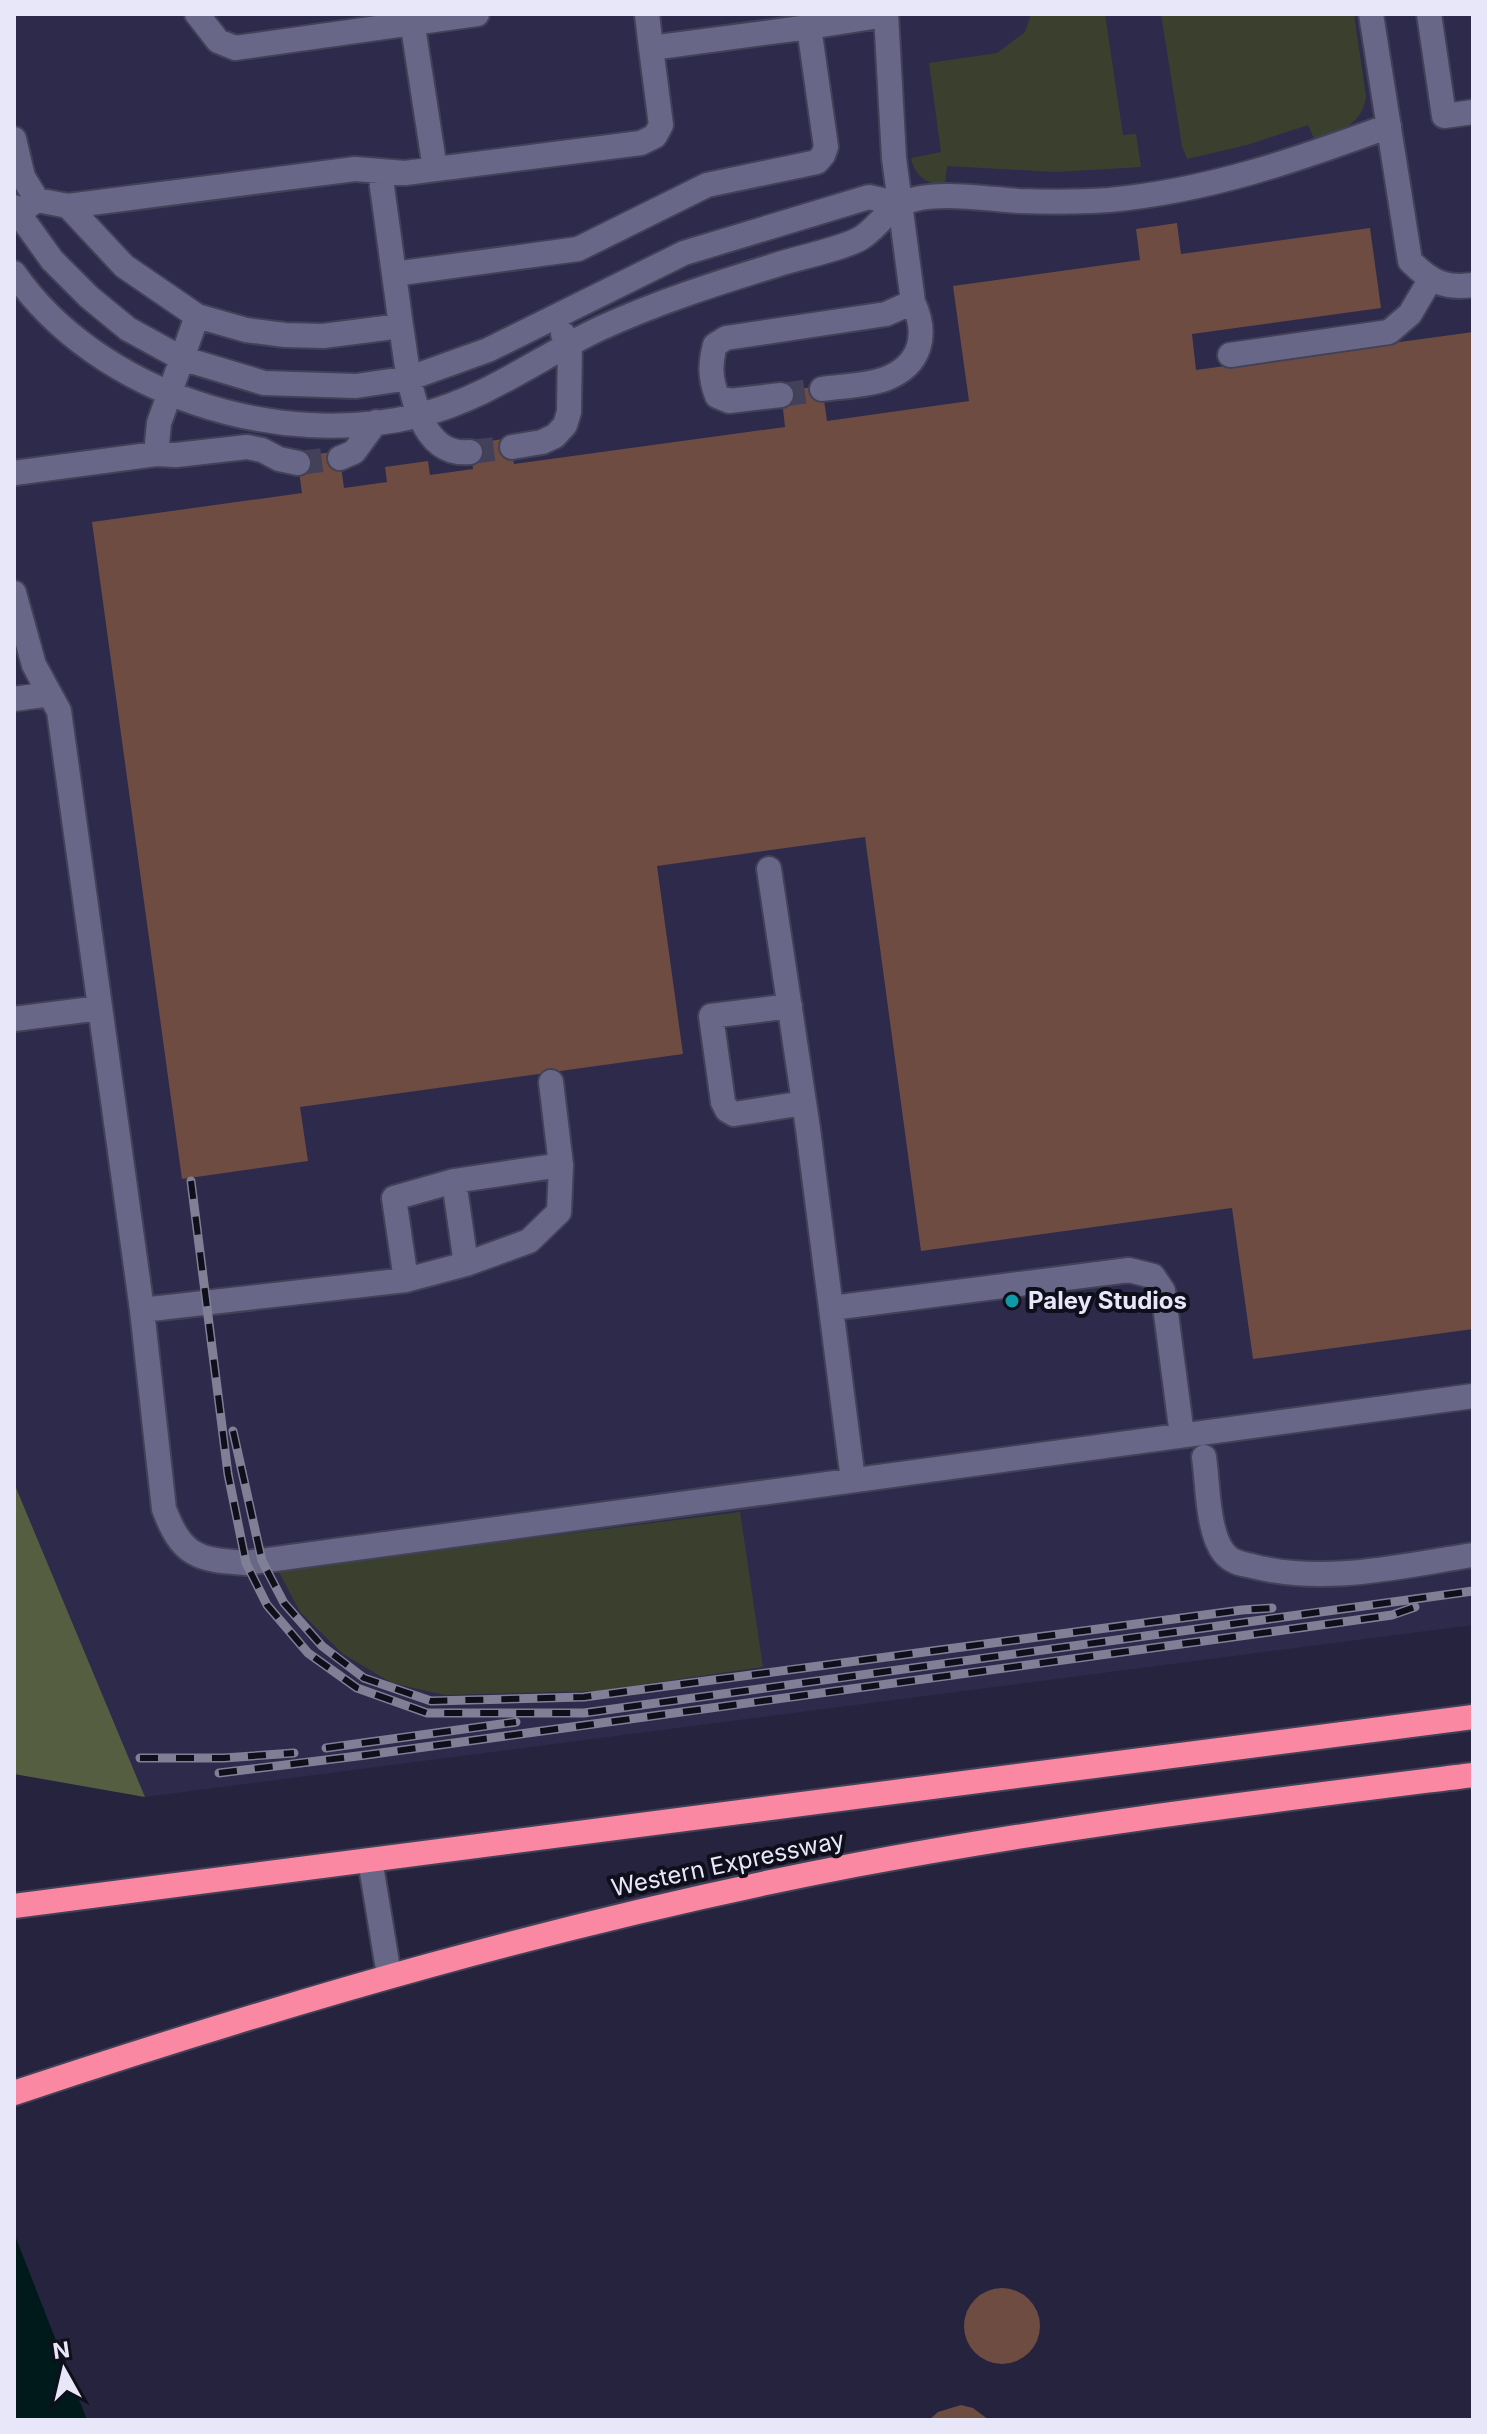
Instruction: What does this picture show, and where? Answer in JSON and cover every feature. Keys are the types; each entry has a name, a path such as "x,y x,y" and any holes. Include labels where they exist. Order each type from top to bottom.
{"highway":[{"name":"Western Expressway","path":"14,1906 1473,1717"},
{"name":"Western Expressway","path":"23,2090 389,1975 633,1912 925,1852 1122,1820 1473,1775"}],"street":[{"path":"197,14 218,41 235,48 412,18 477,14"},
{"path":"21,209 68,206 355,169 405,173 641,143 655,136 661,125 647,14"},
{"path":"1371,14 1410,261 1430,280 1458,287 1473,285"},
{"path":"1429,14 1444,116 1473,112"},
{"path":"651,48 886,15 900,204 913,302 920,316 922,332 915,356 885,379 822,389"},
{"path":"412,18 435,169"},
{"path":"394,274 578,249 707,185 817,162 826,147 809,27"},
{"path":"14,139 23,177 21,209 52,260 89,297 128,329 181,358 264,383 356,386 410,378 488,350 679,256 869,197 900,204 934,198 1089,201 1159,194 1222,182 1295,161 1389,126"},
{"path":"380,172 401,326 420,415 426,430 444,449 470,452"},
{"path":"14,273 29,294 77,339 168,393 218,411 273,422 314,425 376,422 420,415 469,399 601,328 683,295 860,239 900,204"},
{"path":"68,206 124,266 197,316 246,330 285,335 323,336 401,326"},
{"path":"679,256 672,271 676,286 683,295"},
{"path":"1230,355 1389,332 1410,314 1430,280"},
{"path":"781,395 729,401 717,396 711,380 715,345 726,338 886,314 913,302"},
{"path":"156,454 159,423 197,316"},
{"path":"512,447 542,442 555,436 565,425 569,412 570,344 562,332 542,324"},
{"path":"340,458 354,452 376,422"},
{"path":"14,473 156,454 176,455 247,447 298,463"},
{"path":"14,593 34,665 59,711 142,1310 164,1509 174,1536 193,1554 246,1563 1473,1396"},
{"path":"14,699 50,694"},
{"path":"769,869 804,1103 853,1480"},
{"path":"790,1006 711,1016 723,1102 727,1110 734,1114 804,1103"},
{"path":"14,1019 100,1008"},
{"path":"142,1310 406,1280 466,1264 529,1241 559,1212 561,1165 551,1082"},
{"path":"406,1280 394,1198 454,1181 561,1165"},
{"path":"454,1181 466,1264"},
{"path":"832,1308 1129,1270 1153,1276 1163,1291 1182,1435"},
{"path":"1204,1457 1214,1533 1224,1554 1235,1562 1292,1574 1335,1575 1473,1555"},
{"path":"370,1860 389,1975"}],"shaded area":[{"path":"14,14 1473,14 1473,1625 145,1797 14,1483"},
{"path":"1031,14 1105,14 1123,135 1136,134 1141,167 1056,172 947,166 945,185 923,178 915,170 911,158 941,152 929,63 997,53 1025,32"},
{"path":"1161,14 1354,14 1366,96 1364,106 1348,126 1315,141 1308,125 1247,145 1187,159 1182,146"},
{"path":"740,1512 763,1667 597,1691 445,1695 392,1683 343,1654 300,1612 278,1570"},
{"path":"14,2233 87,2420 14,2420"}],"green space":[{"path":"14,1483 145,1797 14,1774"}],"building":[{"path":"1177,223 1181,254 1370,228 1381,308 1192,334 1196,370 1473,332 1473,1329 1253,1359 1232,1208 921,1251 865,837 657,866 683,1054 300,1107 308,1161 182,1179 92,522 302,493 297,457 339,451 344,488 387,482 385,467 428,461 430,475 473,469 469,444 510,438 514,464 785,427 781,391 822,386 827,421 969,401 953,286 1140,260 1136,229"},
{"path":"1002,2288 1017,2291 1029,2299 1037,2311 1040,2326 1037,2341 1029,2353 1017,2361 1002,2364 987,2361 975,2353 967,2341 964,2326 967,2311 975,2299 987,2291"},
{"path":"961,2405 973,2408 989,2420 929,2420 938,2412"}],"tunnel":[{"path":"781,395 822,389"},
{"path":"470,452 512,447"},
{"path":"298,463 340,458"}],"railway":[{"path":"191,1181 228,1474 246,1563 267,1605 308,1653 357,1688 427,1713 584,1713 1473,1591"},
{"path":"233,1431 262,1561 284,1603 322,1646 364,1678 431,1701 584,1697 1272,1608"},
{"path":"219,1773 1328,1624 1392,1615 1415,1607"},
{"path":"326,1748 516,1722"},
{"path":"140,1758 224,1758 294,1753"}],"place":[{"name":"Paley Studios","path":"1012,1301"}]}
